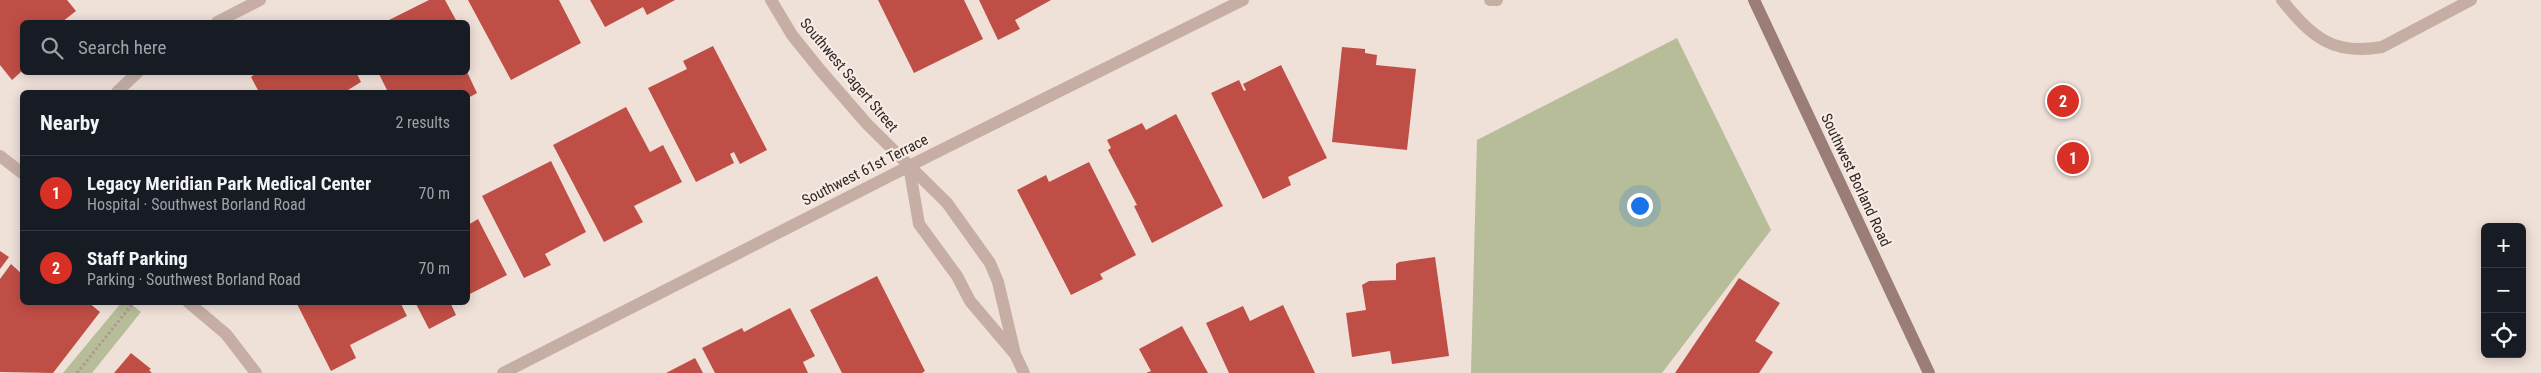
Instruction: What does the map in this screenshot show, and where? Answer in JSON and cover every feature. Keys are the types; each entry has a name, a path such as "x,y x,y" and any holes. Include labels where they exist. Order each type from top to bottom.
{"main road":[{"name":"Southwest Borland Road","path":"1754,0 1929,373"}],"street":[{"path":"221,20 260,0"},
{"name":"Southwest Sagert Street","path":"771,0 792,35 821,71 909,166 947,203 990,263 998,282 1015,354 1024,373"},
{"name":"Southwest 61st Terrace","path":"504,373 909,166 1243,0"},
{"path":"1490,0 1497,0"},
{"path":"2282,0 2316,38 2350,49 2367,50 2382,47 2471,0"},
{"path":"119,90 135,75"},
{"path":"0,156 20,171"},
{"name":"Southwest Sagert Street","path":"909,166 919,224 957,276 970,301 1015,354"},
{"path":"192,305 226,334 256,373"}],"path":[{"path":"77,373 132,305"}],"green space":[{"path":"1677,38 1771,230 1662,373 1471,373 1477,140"},
{"path":"119,305 132,305 141,312 92,373 63,373"}],"building":[{"path":"0,0 67,0 76,11 65,20 20,20 20,73 12,80 0,65"},
{"path":"429,0 445,0 456,20 389,20"},
{"path":"468,0 559,0 581,43 511,80"},
{"path":"590,0 675,0 647,15 643,7 605,27"},
{"path":"878,0 964,0 983,39 914,73"},
{"path":"979,0 1051,0 1015,20 1020,29 998,40"},
{"path":"713,46 767,150 740,164 734,152 730,154 734,163 696,182 648,88 687,69 683,61"},
{"path":"1342,47 1365,49 1365,53 1377,55 1376,65 1416,69 1407,150 1332,142"},
{"path":"1281,65 1327,158 1288,177 1291,185 1263,199 1211,93 1239,80 1244,91 1246,90 1243,84"},
{"path":"254,75 358,75 361,82 348,90 258,90 251,77"},
{"path":"380,75 468,75 477,93 470,97 470,90 387,90"},
{"path":"626,107 650,152 663,145 682,182 634,206 643,222 604,242 553,145"},
{"path":"1176,114 1223,206 1152,243 1134,206 1137,205 1108,150 1111,148 1107,140 1142,123 1146,130"},
{"path":"551,161 586,232 545,254 551,265 524,278 482,196"},
{"path":"1089,162 1136,255 1100,274 1103,279 1071,295 1017,190 1046,175 1049,182"},
{"path":"478,219 507,275 470,294 470,224"},
{"path":"0,251 9,257 0,269"},
{"path":"1435,257 1449,356 1392,364 1390,351 1352,357 1346,313 1366,310 1362,285 1369,281 1396,280 1396,264 1399,262"},
{"path":"11,264 20,272 20,305 92,305 100,312 53,373 0,372 0,279"},
{"path":"877,276 925,371 922,373 842,373 810,310"},
{"path":"1739,278 1780,303 1755,341 1773,352 1759,373 1675,373"},
{"path":"298,305 402,305 407,316 350,345 356,358 331,371"},
{"path":"417,305 451,305 456,315 429,329"},
{"path":"1283,305 1315,373 1229,373 1206,323 1243,306 1250,321"},
{"path":"790,308 815,356 803,362 808,373 715,373 702,348 742,328 744,332"},
{"path":"1182,326 1208,373 1146,373 1151,371 1139,349"},
{"path":"131,353 151,369 149,370 152,373 114,373"},
{"path":"695,358 703,373 666,373"}],"place":[{"name":"Staff Parking","path":"2063,101"},
{"name":"Legacy Meridian Park Medical Center","path":"2073,158"}]}
